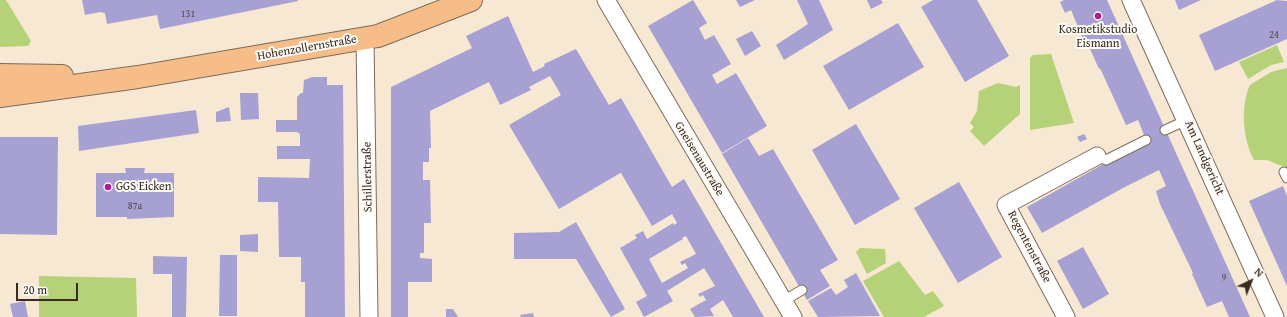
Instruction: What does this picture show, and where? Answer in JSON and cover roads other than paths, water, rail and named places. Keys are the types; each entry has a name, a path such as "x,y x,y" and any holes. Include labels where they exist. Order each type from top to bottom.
{"main road":[{"name":"Hohenzollernstraße","path":"0,96 138,77 378,36 471,0"},
{"name":"Hohenzollernstraße","path":"0,75 138,77"}],"street":[{"name":"Gneisenaustraße","path":"606,0 793,317"},
{"name":"Am Landgericht","path":"1131,0 1276,317"},
{"name":"Schillerstraße","path":"365,38 369,317"},
{"name":"Regentenstraße","path":"1066,317 1006,205 1098,156"}],"lane":[{"path":"1165,130 1187,120"},
{"path":"1098,156 1106,160 1146,140"},
{"path":"783,301 802,290"}],"place":[{"name":"Kosmetikstudio Eismann","path":"1098,16"},
{"name":"GGS Eicken","path":"108,187"}]}
